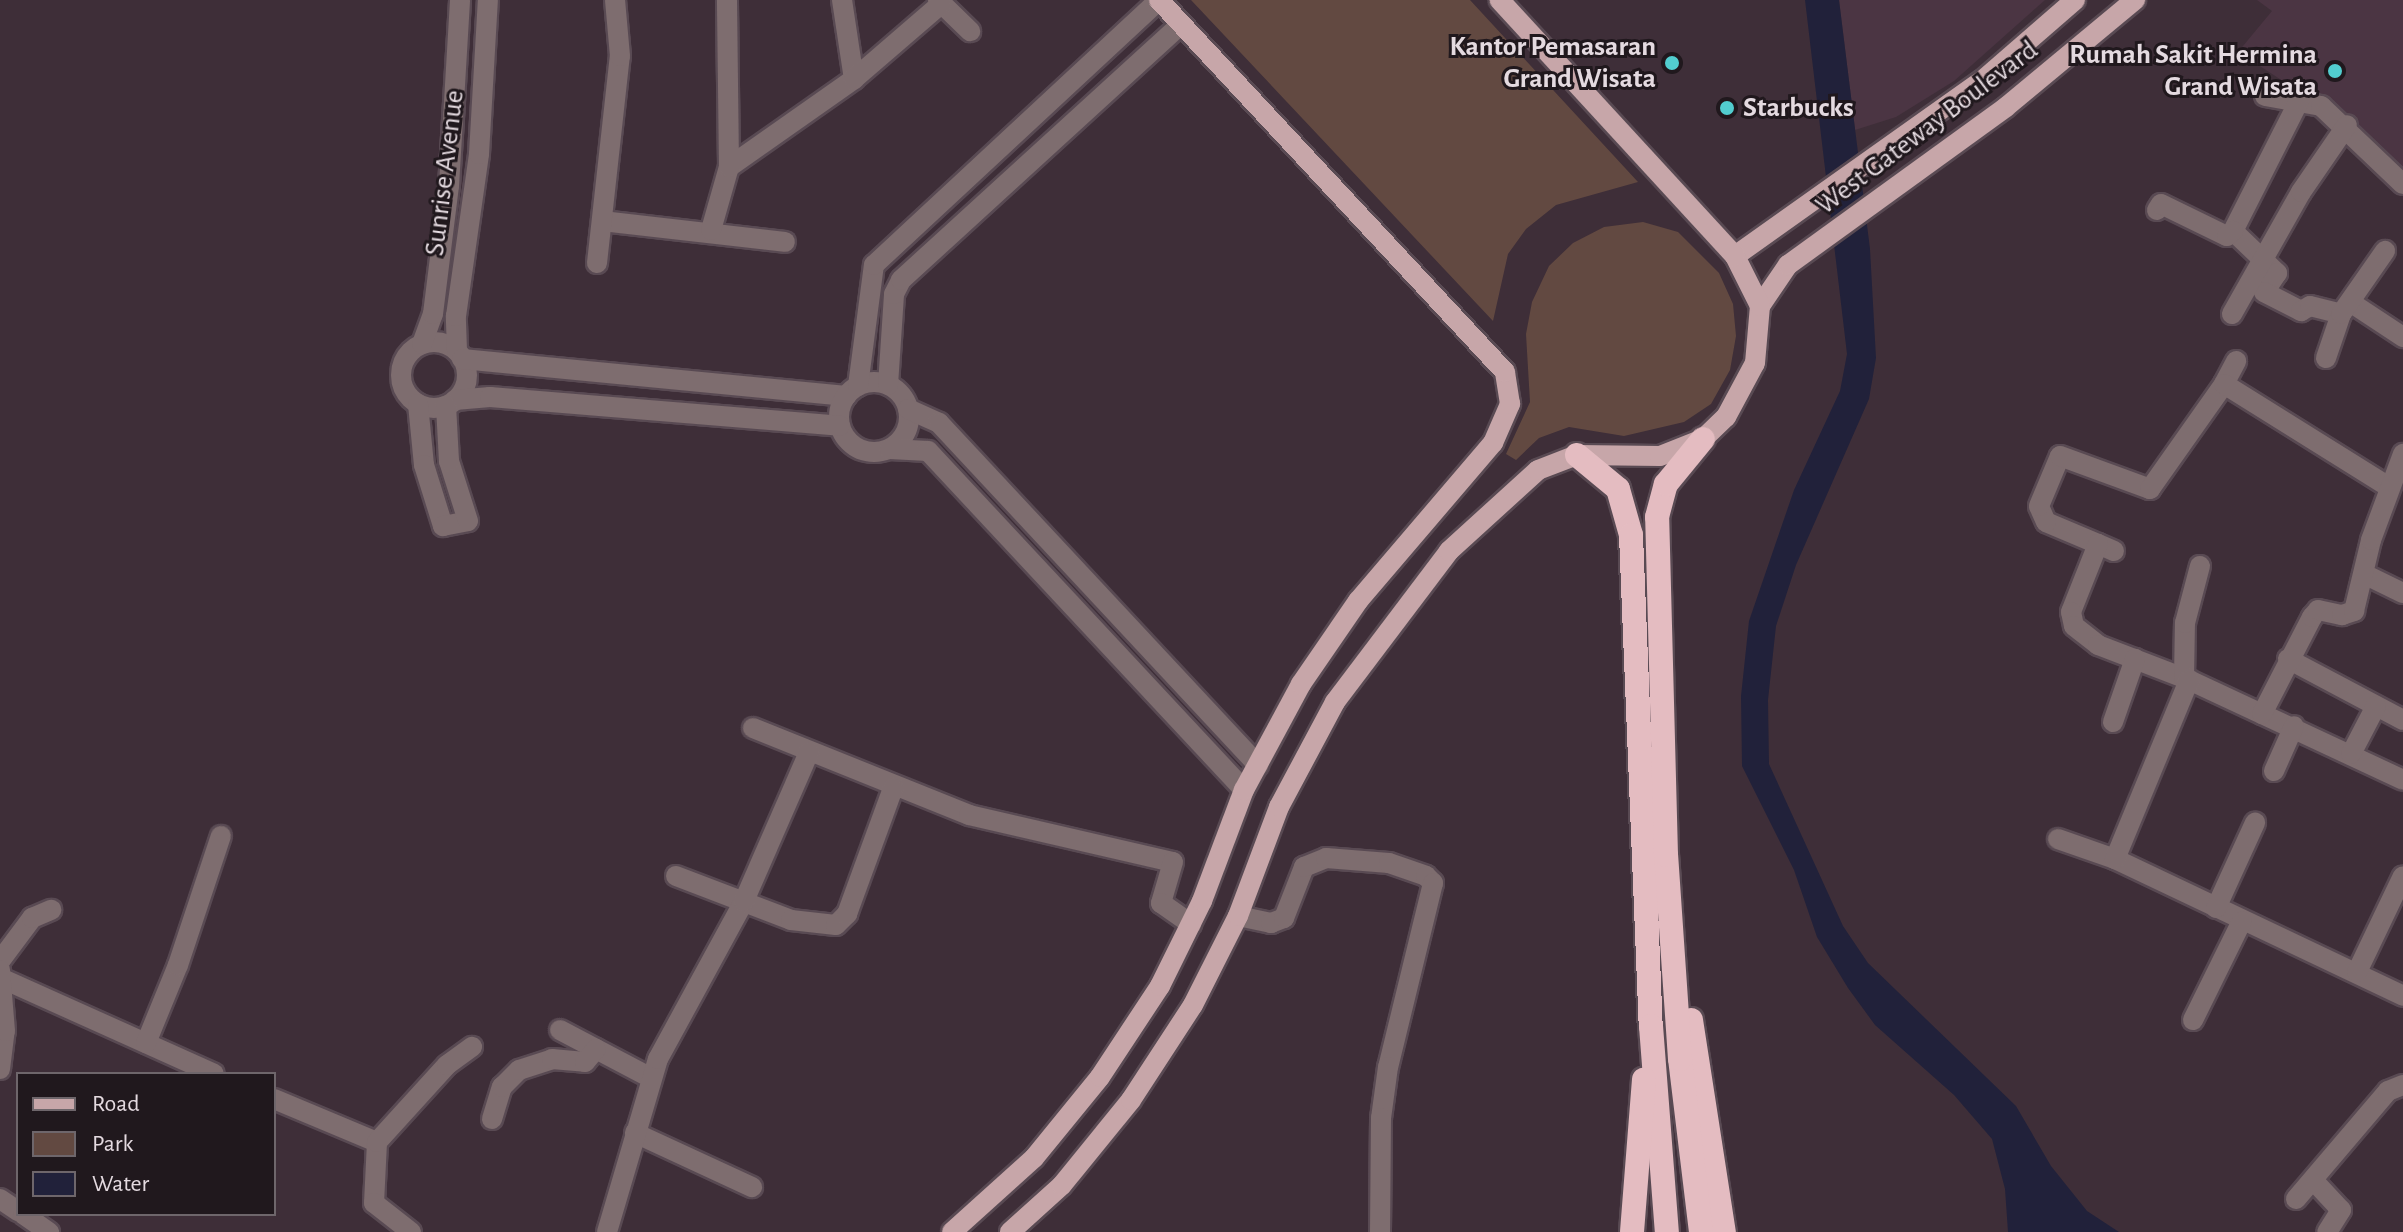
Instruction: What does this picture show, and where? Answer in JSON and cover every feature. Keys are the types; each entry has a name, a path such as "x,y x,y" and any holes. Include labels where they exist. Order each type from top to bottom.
{"highway":[{"path":"1701,1232 1680,1059 1676,956 1666,855 1657,517 1666,484 1703,439"},
{"path":"1577,455 1618,489 1631,535 1651,1026 1667,1232"},
{"path":"1676,956 1694,1035 1724,1232"},
{"path":"1632,1232 1651,1026"}],"main road":[{"path":"952,1232 1034,1158 1100,1077 1160,986 1191,924 1244,790 1301,684 1358,601 1493,443 1510,404 1505,372 1159,0"},
{"path":"1010,1232 1062,1185 1131,1100 1193,1005 1238,916 1279,807 1335,702 1389,625 1449,551 1538,470 1577,455 1660,456 1703,439 1726,417 1755,363 1760,306 1735,256 1500,0"},
{"name":"West Gateway Boulevard","path":"1735,256 1983,80 2075,0"},
{"name":"West Gateway Boulevard","path":"1760,306 1788,265 2006,107 2135,0"},
{"path":"1983,80 2006,107"}],"street":[{"name":"Sunrise Avenue","path":"422,344 433,314 449,186 460,0"},
{"name":"Sunrise Avenue","path":"460,355 456,316 479,154 488,0"},
{"path":"597,263 620,56 615,0"},
{"path":"711,230 729,167 727,0"},
{"path":"842,0 854,79"},
{"path":"840,426 852,391 874,265 1159,0"},
{"path":"729,167 854,79 939,2 970,31"},
{"path":"1181,24 901,280 894,294 888,385 908,409 939,423 1258,765"},
{"path":"2265,96 2300,99 2321,106 2347,125 2403,184"},
{"path":"2157,210 2161,204 2227,236 2233,231 2300,99"},
{"path":"2232,314 2262,260 2347,125"},
{"path":"602,221 711,230 785,242"},
{"path":"2233,231 2277,273 2264,292 2274,300 2301,311 2310,306 2345,308 2403,337"},
{"path":"2326,358 2345,308 2385,251"},
{"path":"460,355 466,373 450,403 449,461 468,521 443,526 424,465 418,404 401,379 403,364 422,344 446,344 460,355 852,391 888,385"},
{"path":"2236,361 2224,384 2150,489 2060,456 2039,506 2046,522 2106,548 2070,620 2098,645 2187,679 2294,726 2403,780"},
{"path":"2224,384 2389,487"},
{"path":"418,404 490,397 840,426 859,450 928,451 1244,790"},
{"path":"890,449 908,424 908,409"},
{"path":"2262,714 2288,659 2318,610 2342,615 2354,611 2389,487 2403,454"},
{"path":"2115,859 2187,679 2185,623 2200,566"},
{"path":"2366,575 2403,593"},
{"path":"2113,722 2135,659"},
{"path":"2288,659 2403,720"},
{"path":"2351,754 2376,706"},
{"path":"2274,771 2294,726"},
{"path":"753,728 893,788 969,815 1173,862 1161,903 1191,924"},
{"path":"607,1232 651,1078 671,1030 744,901 809,752"},
{"path":"676,876 791,920 828,926 843,921 893,788"},
{"path":"2216,908 2255,823"},
{"path":"146,1043 178,965 221,836"},
{"path":"2058,839 2115,859 2403,996"},
{"path":"1238,916 1271,923 1284,918 1304,867 1326,858 1389,863 1433,883 1386,1079 1380,1232"},
{"path":"2357,972 2403,876"},
{"path":"0,1069 1,970 32,918 51,910"},
{"path":"2193,1020 2242,921"},
{"path":"1,970 210,1072"},
{"path":"560,1030 651,1078"},
{"path":"411,1232 374,1203 377,1142 447,1065 472,1047"},
{"path":"492,1119 502,1087 519,1070 552,1059 585,1062 596,1049"},
{"path":"2296,1199 2388,1091 2403,1085"},
{"path":"276,1100 377,1142"},
{"path":"635,1133 752,1187"},
{"path":"2313,1180 2341,1210 2327,1232"},
{"path":"26,1216 49,1232"}],"shaded area":[{"path":"1839,0 2045,0 1954,81 1896,117 1855,130"},
{"name":"Rumah Sakit Hermina Grand Wisata","path":"2257,0 2403,0 2403,172 2297,90 2238,52 2272,11"}],"green space":[{"path":"1191,0 1470,0 1638,182 1556,205 1526,229 1508,254 1493,321"},
{"path":"1643,222 1678,232 1719,273 1733,304 1736,336 1730,370 1711,404 1684,422 1624,436 1569,427 1539,438 1516,460 1506,454 1530,402 1526,334 1532,302 1549,266 1573,243 1604,227"}],"water":[{"path":"1805,0 1839,0 1870,249 1876,358 1869,399 1796,565 1776,626 1768,700 1769,764 1843,926 1868,963 2016,1106 2051,1166 2087,1211 2119,1232 2008,1232 2005,1189 1992,1139 1954,1095 1875,1025 1848,988 1817,937 1794,870 1742,766 1741,696 1749,621 1794,490 1840,391 1847,354"}],"place":[{"name":"Kantor Pemasaran Grand Wisata","path":"1672,63"},
{"name":"Rumah Sakit Hermina Grand Wisata","path":"2335,71"},
{"name":"Starbucks","path":"1727,108"}]}
